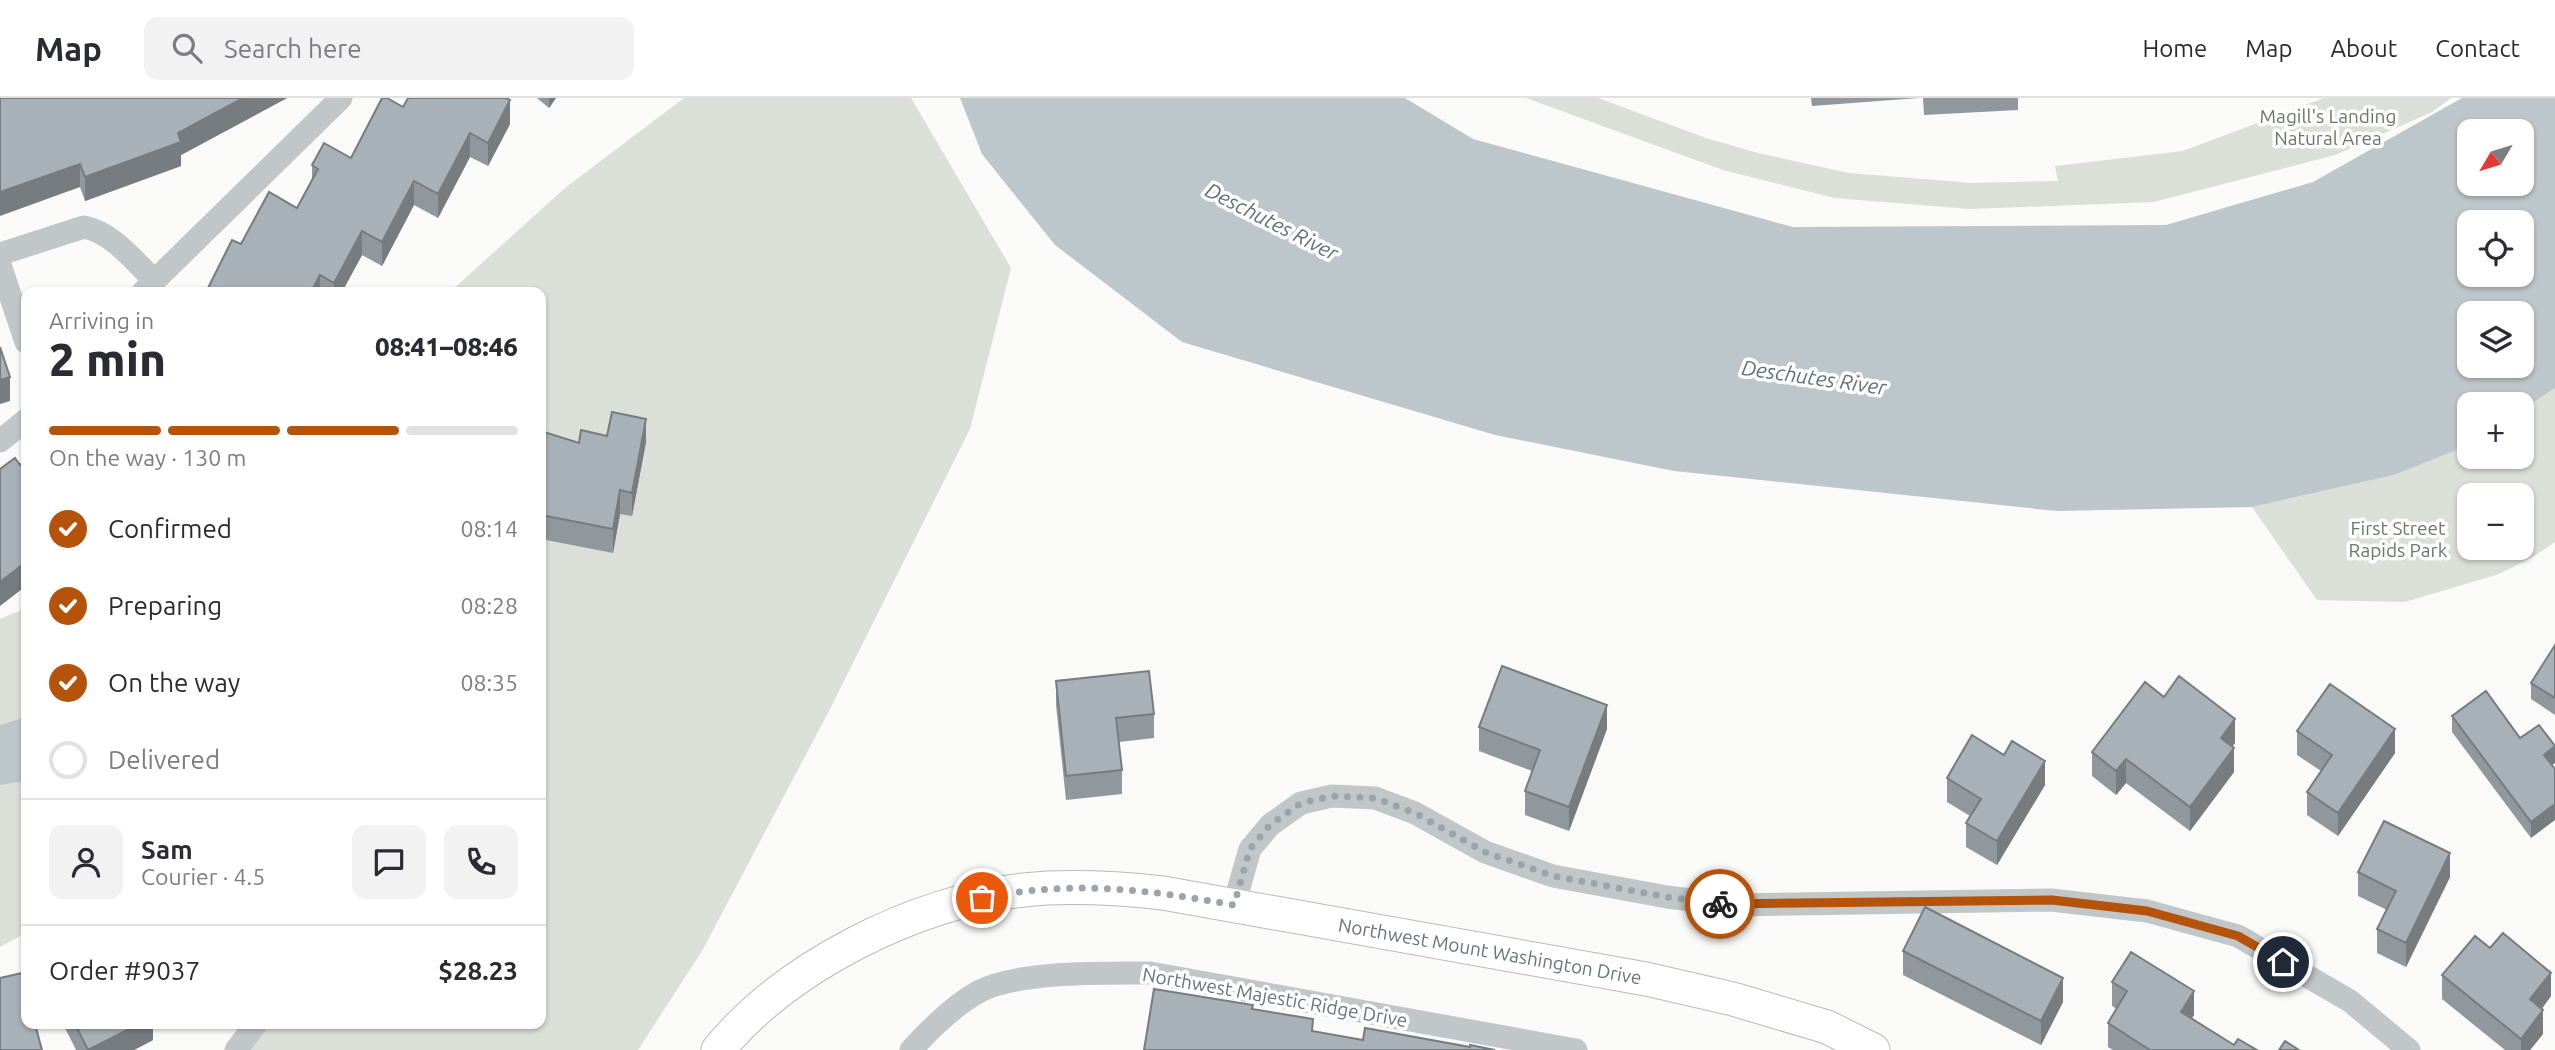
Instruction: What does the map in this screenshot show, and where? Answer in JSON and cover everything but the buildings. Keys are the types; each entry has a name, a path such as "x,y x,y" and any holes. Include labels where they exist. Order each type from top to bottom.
{"main road":[{"name":"Northwest Mount Washington Drive","path":"718,1050 804,972 900,922 962,901 1023,890 1099,887 1163,893 1646,979 1733,999 1827,1027 1873,1050"}],"street":[{"path":"0,254 84,227 97,230 111,239 148,286 341,98"},
{"path":"0,265 21,327"},
{"path":"0,441 21,424"},
{"path":"1234,905 1250,849 1270,825 1301,803 1332,796 1375,798 1415,813 1485,852 1553,876 1667,897 1731,905 2052,900 2147,911 2238,936 2350,1001 2409,1050"},
{"name":"Northwest Majestic Ridge Drive","path":"911,1050 931,1028 959,1006 981,991 1010,981 1092,973 1150,973 1576,1050"},
{"path":"236,1050 252,1029"}],"green space":[{"path":"684,98 911,98 1011,268 970,429 830,709 702,951 638,1050 236,1050 237,1029 546,1029 546,287 456,287 565,188"},
{"name":"Magill's Landing Natural Area","path":"1526,98 1598,98 1706,138 1758,153 1849,173 1972,183 2058,181 2055,166 2183,151 2324,98 2451,98 2432,112 2335,155 2154,202 1970,209 1835,198 1723,170"},
{"name":"First Street Rapids Park","path":"2555,388 2555,542 2534,556 2534,483 2457,483 2457,560 2527,560 2499,574 2405,602 2317,600 2252,507 2394,475 2457,450 2457,469 2534,469 2534,402"},
{"path":"21,610 21,936 0,947 0,619"}],"water":[{"name":"Deschutes River","path":"960,98 1405,98 1473,139 1793,227 2166,225 2313,182 2462,98 2555,98 2555,388 2534,402 2534,392 2457,392 2457,450 2394,475 2252,507 2057,511 1674,471 1495,435 1182,342 1055,245 982,154"},
{"path":"21,719 21,782 0,785 0,725"}],"way so far":[{"path":"982,898 1023,890 1099,887 1163,893 1234,905 1250,849 1270,825 1301,803 1332,796 1375,798 1415,813 1485,852 1553,876 1720,904"}],"route":[{"path":"1720,904 2052,900 2147,911 2238,936 2283,962"}]}
